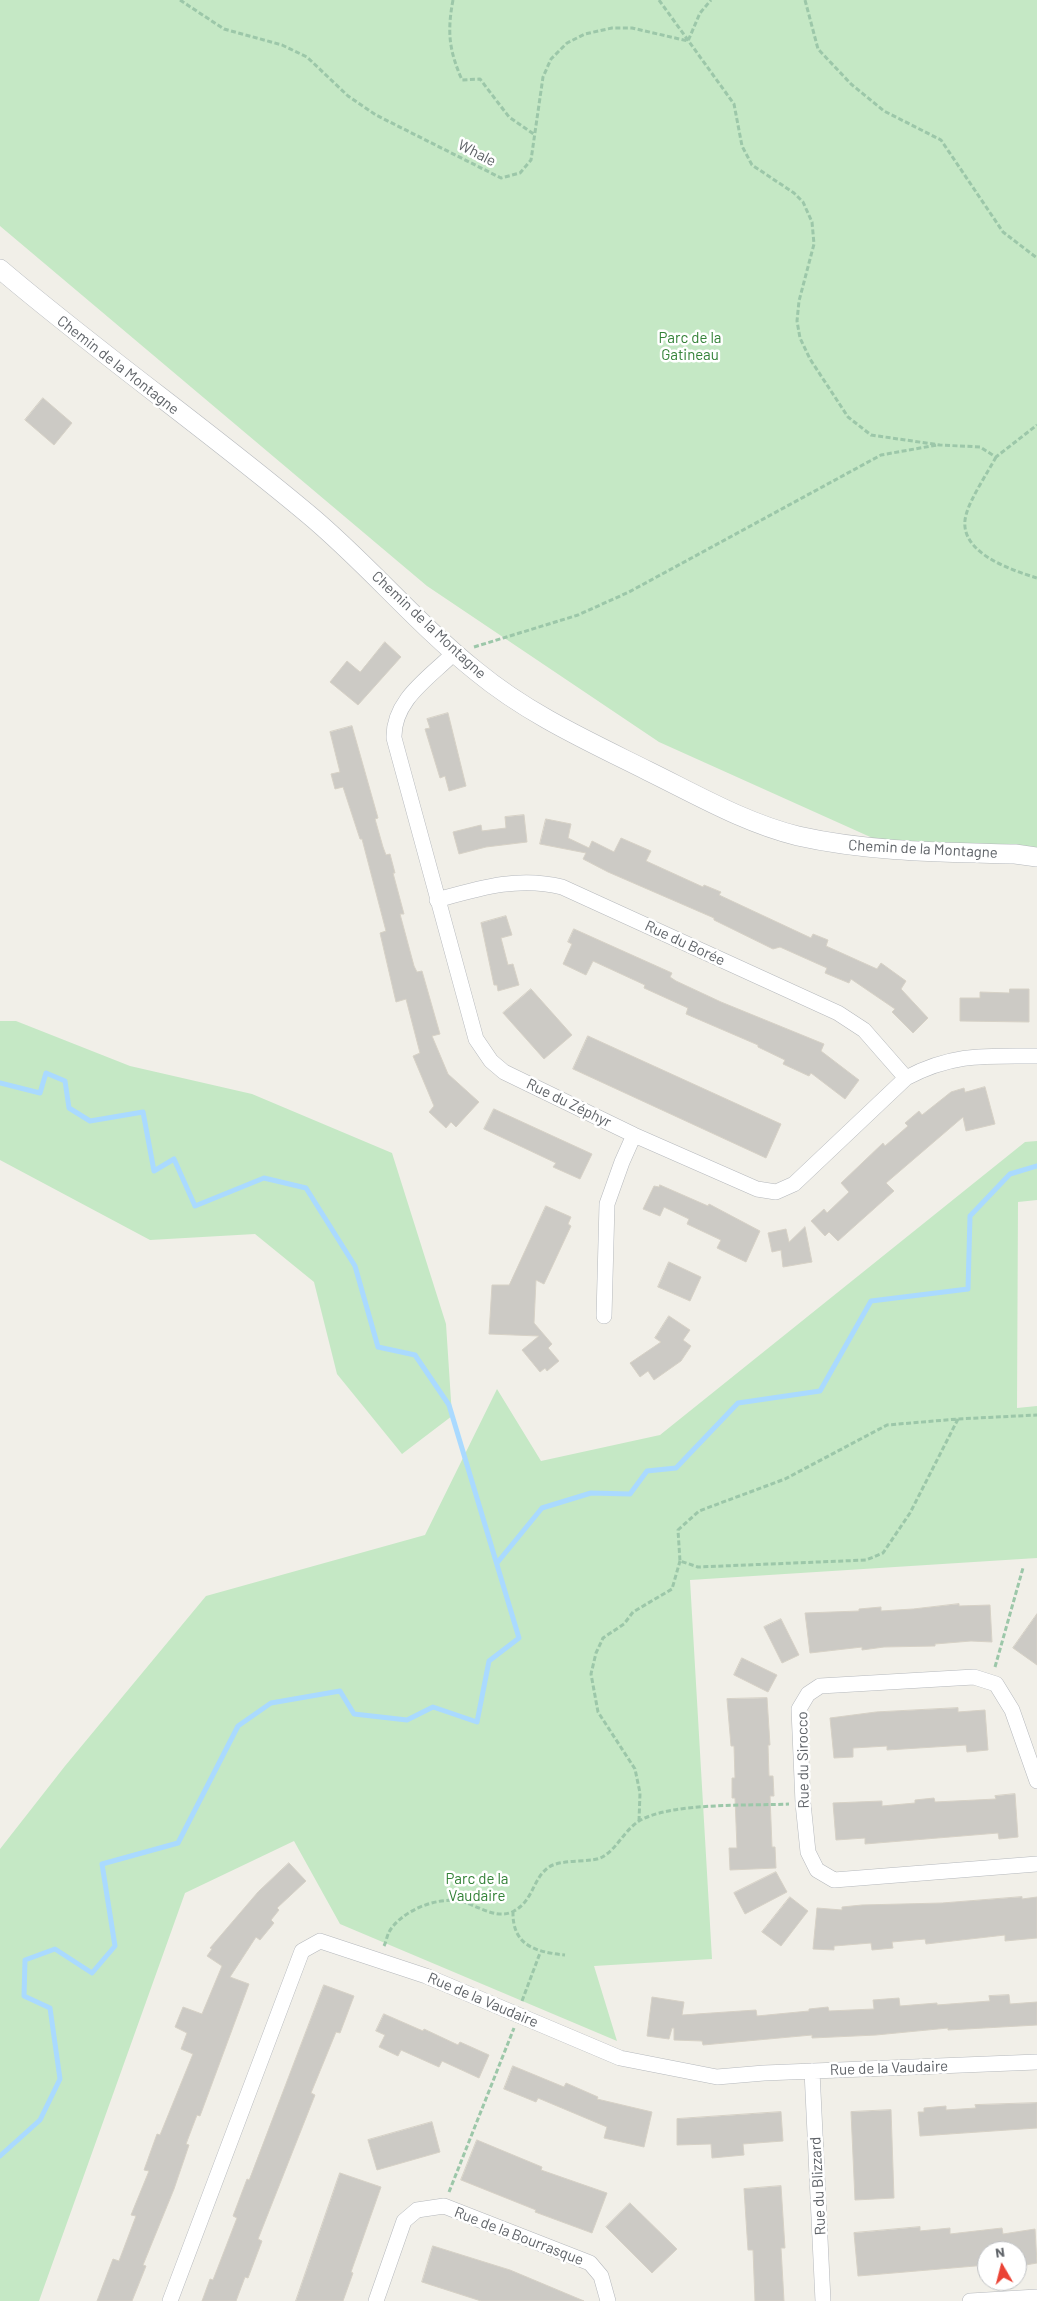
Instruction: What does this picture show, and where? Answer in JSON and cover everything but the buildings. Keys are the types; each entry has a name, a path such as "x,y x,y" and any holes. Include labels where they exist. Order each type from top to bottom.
{"street":[{"name":"Chemin de la Montagne","path":"0,269 52,313 330,532 454,653 529,710 700,797 758,823 797,835 878,848 1015,854 1037,857"},
{"name":"Rue du Zéphyr","path":"454,653 406,699 396,715 394,738 476,1040 490,1061 504,1072 634,1134 757,1189 776,1192 794,1184 906,1078 926,1067 954,1059 983,1056 1037,1056"},
{"name":"Chemin de la Montagne","path":"1015,854 1037,851"},
{"name":"Rue du Borée","path":"437,900 513,881 546,883 562,887 838,1013 864,1030 906,1078"},
{"path":"604,1316 607,1204 634,1134"},
{"name":"Rue du Sirocco","path":"990,1682 974,1677 820,1686 808,1694 799,1709 802,1803 808,1852 817,1870 834,1880 1037,1864"},
{"path":"990,1682 996,1684 1012,1710 1037,1781"},
{"name":"Rue de la Vaudaire","path":"170,2301 302,1952 320,1941 378,1958 518,2014 620,2058 717,2077 812,2071 1037,2062"},
{"name":"Rue du Blizzard","path":"812,2071 823,2301"},
{"name":"Rue de la Bourrasque","path":"376,2301 404,2222 417,2210 444,2206 590,2263 602,2276 608,2301"},
{"path":"970,2301 1018,2300 1037,2297"}],"path":[{"name":"Whale","path":"180,0 224,29 282,44 306,57 348,96 376,115 501,178 520,173 531,160 543,77 551,59 567,43 585,34 612,28 632,28 688,41"},
{"path":"453,0 448,26 452,58 462,80 480,79 509,117 534,135"},
{"path":"659,0 726,89 734,104 742,146 752,165 794,193 803,202 812,222 814,244 799,301 797,321 800,338 810,359 848,417 871,435 940,445 980,447 996,457"},
{"path":"688,41 700,13 710,0"},
{"path":"805,0 818,49 851,84 884,111 941,140 1003,232 1037,258"},
{"path":"1037,425 996,457 966,516 966,536 977,549 1006,568 1037,578"},
{"path":"454,653 578,615 629,592 881,455 940,445"},
{"path":"639,1821 640,1793 635,1769 598,1712 591,1674 596,1653 604,1638 624,1624 633,1612 672,1589 680,1561 678,1530 699,1511 785,1480 887,1425 1037,1415"},
{"path":"680,1561 698,1567 866,1560 882,1553 910,1513 958,1419"},
{"path":"990,1682 1023,1568"},
{"path":"378,1958 390,1931 416,1909 438,1901 459,1901 498,1914 513,1911 530,1898 538,1877 549,1867 604,1857 639,1821 673,1810 802,1803"},
{"path":"513,1911 513,1924 519,1936 528,1945 540,1952 565,1955"},
{"path":"444,2206 514,2032 518,2014 540,1952"}],"green space":[{"name":"Parc de la Gatineau","path":"0,0 1037,0 1037,862 917,858 659,742 427,586 0,226"},
{"path":"0,1021 16,1021 130,1066 252,1094 392,1153 446,1324 452,1416 402,1454 337,1374 314,1282 255,1234 150,1240 0,1160"},
{"name":"Parc de la Vaudaire","path":"1037,1141 1037,1200 1018,1202 1017,1408 1037,1406 1037,1558 690,1580 712,1959 594,1966 617,2041 340,1924 294,1841 185,1893 39,2301 0,2301 0,1849 65,1766 206,1596 425,1535 497,1389 541,1461 660,1435 1025,1142"}],"waterway":[{"path":"0,1083 40,1093 46,1073 65,1081 69,1108 90,1121 143,1112 154,1171 174,1159 195,1206 264,1178 306,1188 355,1266 378,1347 415,1355 449,1405 519,1638 489,1661 477,1722 433,1707 407,1720 354,1714 340,1691 271,1703 238,1726 178,1843 102,1864 115,1946 92,1973 55,1949 25,1960 24,1996 50,2008 60,2079 40,2120 0,2156"},
{"path":"497,1563 542,1508 591,1493 630,1494 647,1471 676,1468 738,1403 820,1391 871,1301 968,1289 970,1216 1010,1174 1037,1166"}]}
